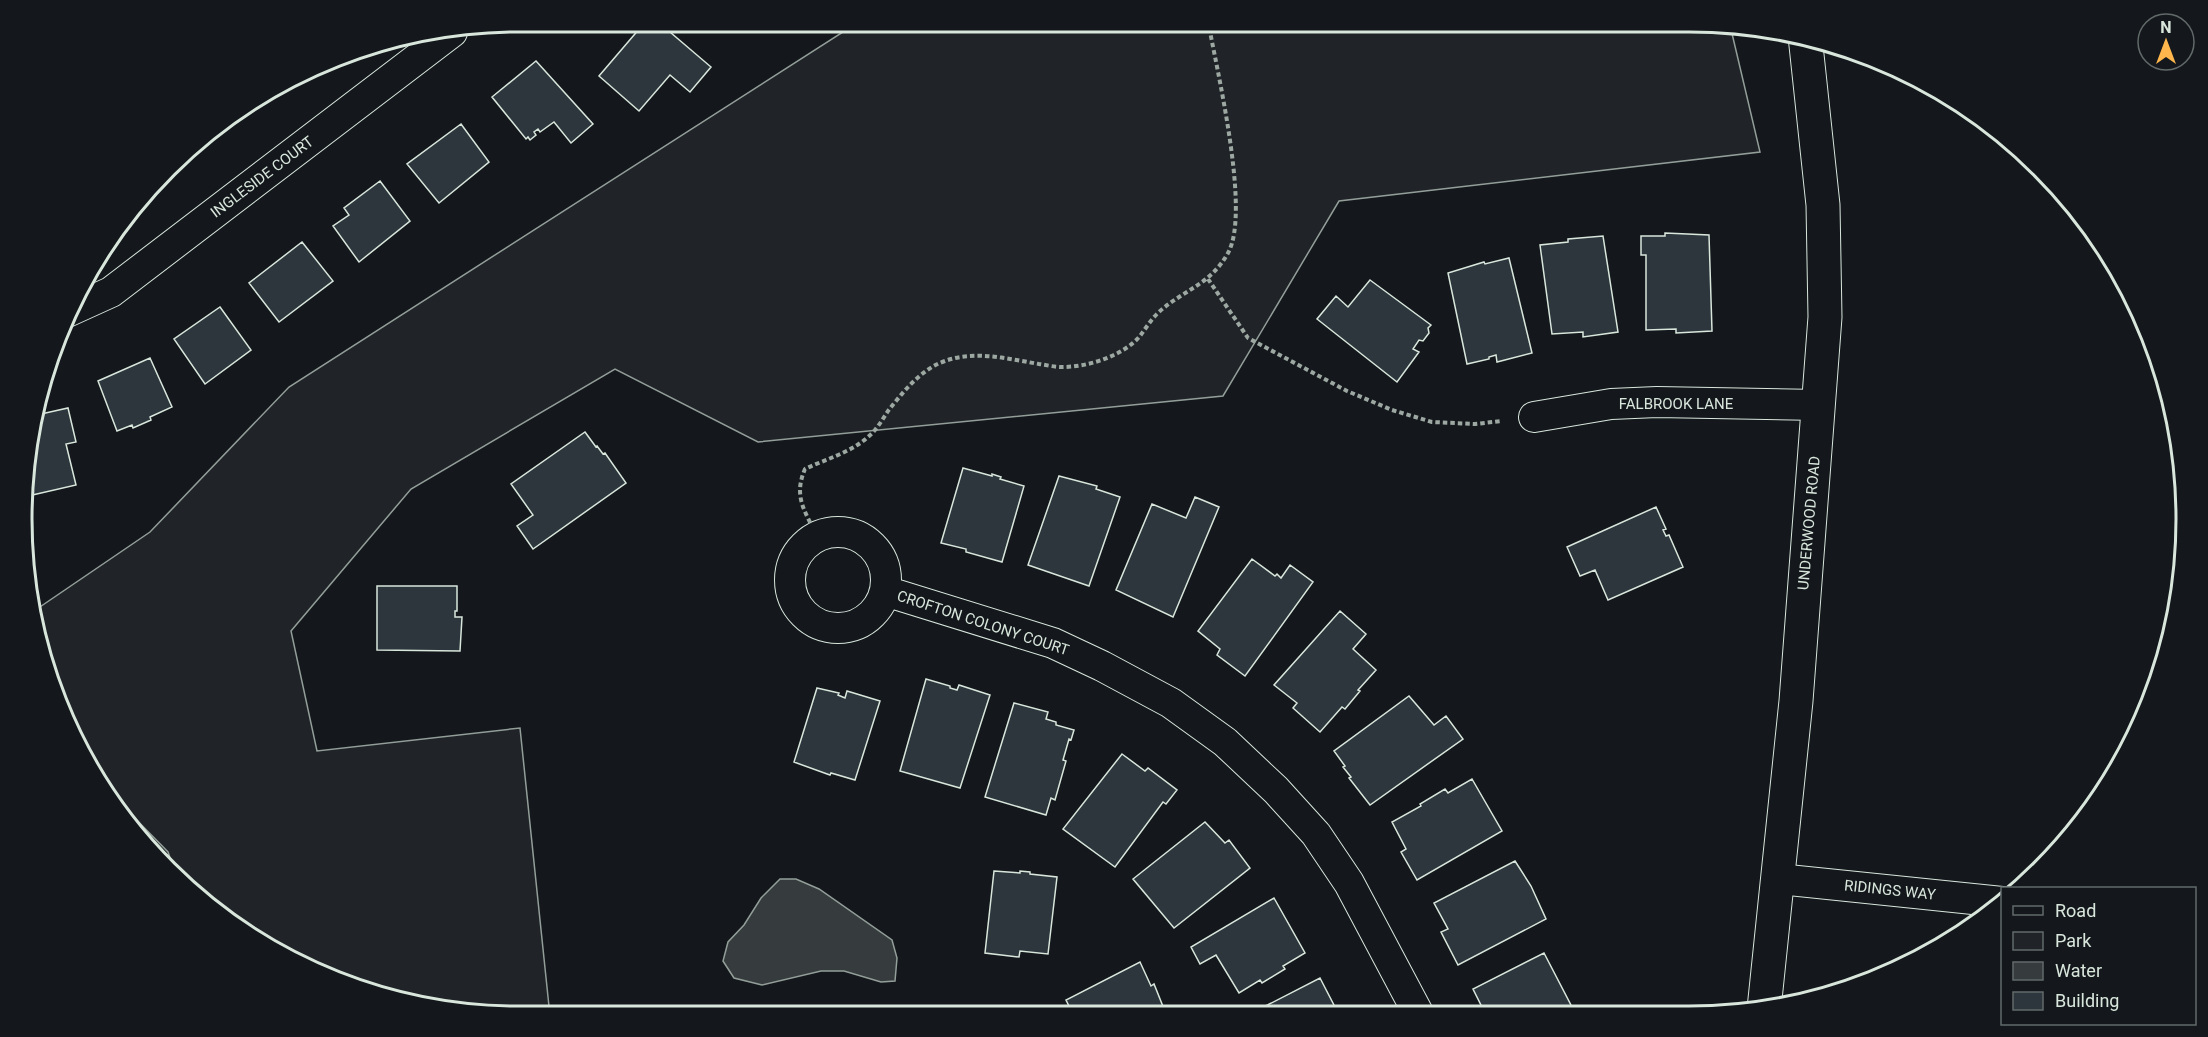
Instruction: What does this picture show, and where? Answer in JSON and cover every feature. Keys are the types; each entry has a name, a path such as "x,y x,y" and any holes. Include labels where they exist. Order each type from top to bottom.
{"street":[{"name":"INGLESIDE COURT","path":"81,306 111,292 445,38"},
{"name":"UNDERWOOD ROAD","path":"1765,999 1796,701 1825,317 1823,205 1806,46"},
{"name":"FALBROOK LANE","path":"1534,417 1611,404 1657,402 1819,405"},
{"name":"CROFTON COLONY COURT","path":"840,531 866,540 878,552 886,572 885,591 875,611 863,621 846,627 822,625 805,615 793,598 790,582 793,563 803,547 817,536 840,531"},
{"name":"CROFTON COLONY COURT","path":"885,591 1053,643 1171,703 1225,742 1276,790 1316,834 1349,883 1414,1006"},
{"name":"RIDINGS WAY","path":"1778,879 1991,901"}],"path":[{"path":"817,536 801,503 798,484 805,469 844,453 864,441 915,379 944,361 966,356 1002,358 1062,367 1099,360 1121,352 1138,338 1158,312 1208,279 1229,253 1236,228 1233,159 1210,32"},
{"path":"1208,279 1248,338 1347,391 1392,410 1432,422 1475,424 1534,417"}],"green space":[{"path":"843,32 1690,32 1732,34 1760,152 1339,201 1223,396 758,442 615,369 411,489 291,631 317,751 520,728 549,1006 455,1001 392,989 332,968 275,940 222,905 171,859 168,852 133,817 114,789 82,734 69,705 48,645 40,607 150,532 289,387"}],"water":[{"path":"780,879 796,879 819,889 892,940 897,958 895,981 881,982 844,971 821,971 762,985 734,978 723,961 728,942 744,925 761,898"}],"building":[{"path":"637,32 670,32 711,67 690,92 670,75 639,111 599,76"},
{"path":"536,61 593,124 571,143 554,122 540,132 538,129 534,132 536,135 530,140 528,137 526,139 492,97"},
{"path":"461,124 489,162 439,203 407,164"},
{"path":"380,181 410,221 359,262 333,226 349,215 344,208"},
{"path":"1665,233 1709,235 1712,331 1676,333 1676,329 1646,330 1646,255 1641,255 1641,236 1665,236"},
{"path":"1603,236 1618,332 1583,337 1583,332 1552,334 1540,245 1568,242 1568,239"},
{"path":"302,242 333,281 279,322 249,283"},
{"path":"1509,258 1532,353 1497,362 1496,355 1467,364 1448,273 1484,262 1485,264"},
{"path":"1370,280 1431,325 1423,341 1419,340 1413,349 1419,352 1397,382 1317,319 1336,296 1348,307"},
{"path":"220,307 251,350 205,384 174,339"},
{"path":"150,358 172,407 133,428 132,425 117,431 98,381"},
{"path":"68,408 76,442 66,444 76,485 33,495 36,455 43,414"},
{"path":"585,432 596,447 603,454 605,453 626,483 533,549 517,526 533,515 511,484"},
{"path":"963,468 992,476 992,474 1001,477 1000,479 1024,486 1002,562 941,543"},
{"path":"1059,476 1097,486 1096,489 1120,497 1089,586 1028,565"},
{"path":"1195,497 1219,507 1173,617 1116,590 1152,504 1186,518"},
{"path":"1656,507 1666,529 1663,530 1666,536 1669,535 1683,567 1608,600 1595,570 1580,576 1567,547"},
{"path":"1252,559 1281,578 1290,565 1313,582 1245,676 1217,655 1220,649 1198,631"},
{"path":"377,586 457,586 455,617 462,617 460,651 377,650"},
{"path":"1340,611 1366,634 1353,649 1376,670 1345,709 1342,707 1320,732 1293,708 1297,703 1274,685"},
{"path":"926,679 957,690 959,685 990,695 960,788 900,771"},
{"path":"817,688 839,693 838,695 845,698 847,691 880,701 855,780 831,773 830,775 794,762"},
{"path":"1409,696 1434,725 1446,716 1463,739 1370,805 1349,778 1351,777 1343,767 1345,766 1334,751"},
{"path":"1014,703 1048,712 1046,719 1056,722 1056,725 1074,730 1063,760 1066,761 1055,800 1051,798 1046,815 985,797"},
{"path":"1122,754 1145,771 1148,768 1177,790 1166,804 1163,802 1115,867 1063,829"},
{"path":"1472,779 1502,831 1417,880 1401,852 1406,849 1392,822 1445,789 1448,793"},
{"path":"1205,822 1225,843 1229,840 1250,868 1174,928 1133,879"},
{"path":"1515,861 1531,886 1546,919 1458,965 1441,932 1448,929 1434,903"},
{"path":"994,871 1020,873 1020,871 1057,877 1048,954 1020,951 1019,957 985,953"},
{"path":"1274,898 1305,953 1283,966 1285,969 1262,983 1260,980 1239,993 1216,955 1200,964 1191,947"},
{"path":"1544,953 1571,1006 1482,1006 1473,989"},
{"path":"1140,962 1151,986 1154,984 1163,1006 1069,1006 1066,1000"},
{"path":"1320,978 1334,1006 1266,1006"}]}
